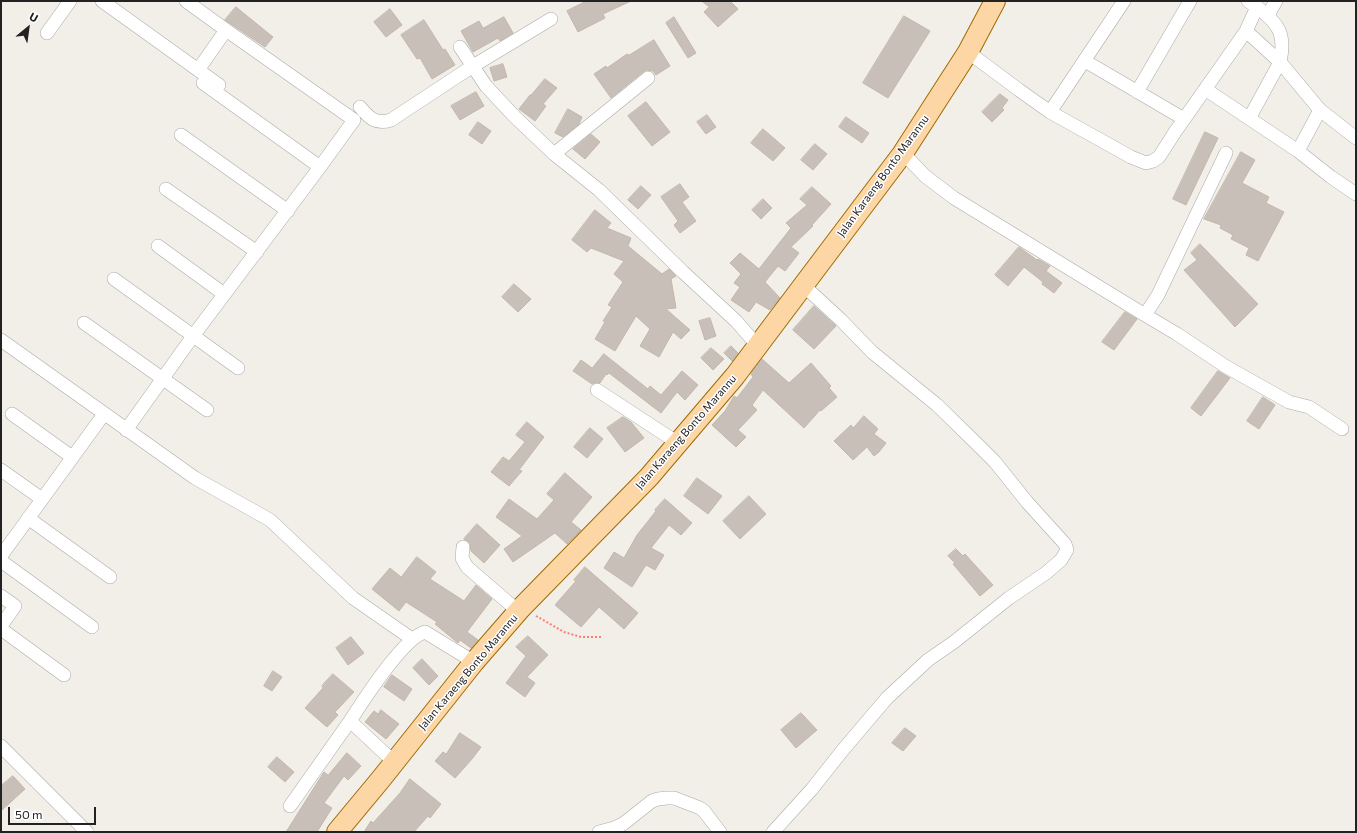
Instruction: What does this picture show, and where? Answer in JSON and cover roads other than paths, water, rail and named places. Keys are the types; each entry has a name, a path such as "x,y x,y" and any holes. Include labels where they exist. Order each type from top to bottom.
{"main road":[{"name":"Jalan Karaeng Bonto Marannu","path":"337,832 474,662 520,609 649,477 730,381 903,153 968,52 995,1"}],"street":[{"path":"47,33 70,1"},
{"path":"102,1 198,70 323,164"},
{"path":"126,430 193,336 288,211 354,120 186,1"},
{"path":"1050,112 1124,1"},
{"path":"1137,92 1190,1"},
{"path":"1268,15 1276,1"},
{"path":"968,52 1050,112 1131,157 1146,163 1159,157 1246,31 1253,4 1268,15 1277,26 1281,35 1282,48 1280,62 1250,118"},
{"path":"360,107 368,117 375,120 382,122 391,120 473,66 550,19"},
{"path":"198,70 226,30"},
{"path":"1246,31 1280,62 1320,110 1356,138"},
{"path":"460,47 486,86 515,117 554,154 599,190 683,272 736,321 757,345"},
{"path":"1085,61 1184,119"},
{"path":"554,154 648,78"},
{"path":"203,83 323,164"},
{"path":"1205,89 1298,151 1331,177 1356,194"},
{"path":"1298,151 1320,110"},
{"path":"181,135 288,211"},
{"path":"903,153 925,176 954,198 1177,334 1225,366 1290,402 1309,407 1342,429"},
{"path":"1145,315 1158,295 1226,153"},
{"path":"166,189 257,252"},
{"path":"158,246 224,294"},
{"path":"114,279 238,368"},
{"path":"774,832 812,789 887,698 928,660 954,642 1009,598 1046,573 1061,560 1067,550 1065,544 995,462 937,405 872,352 841,320 803,286"},
{"path":"84,323 207,410"},
{"path":"1,340 195,478 270,520 353,598 412,639"},
{"path":"597,390 678,444"},
{"path":"12,414 72,457"},
{"path":"1,556 6,539 28,518 104,414"},
{"path":"1,470 42,499"},
{"path":"28,518 110,577"},
{"path":"463,548 462,558 467,567 520,609"},
{"path":"1,561 92,627"},
{"path":"1,596 15,606 1,626"},
{"path":"1,629 64,674"},
{"path":"290,806 390,663 412,639 420,633 425,632 474,662"},
{"path":"350,721 394,762"},
{"path":"1,746 87,832"},
{"path":"599,832 622,824 652,801 666,798 674,798 700,808 720,832"}]}
